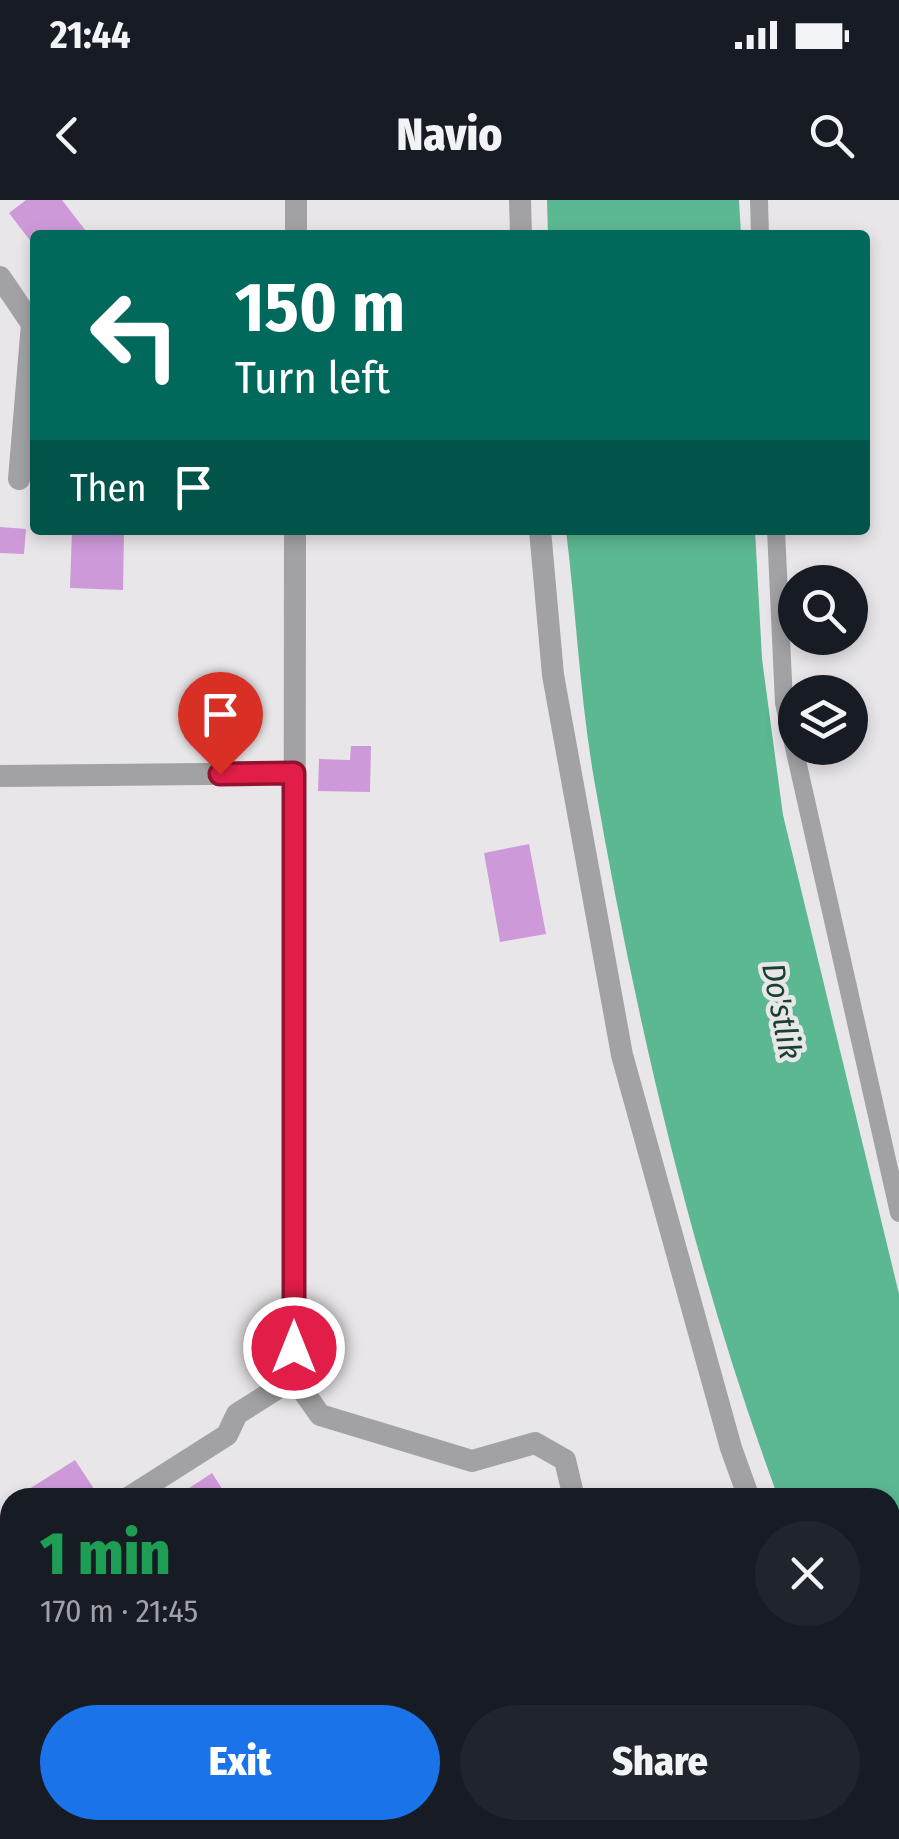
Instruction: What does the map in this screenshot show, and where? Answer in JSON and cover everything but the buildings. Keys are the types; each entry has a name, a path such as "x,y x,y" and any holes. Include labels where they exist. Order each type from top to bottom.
{"street":[{"path":"296,200 296,230"},
{"path":"520,200 521,230"},
{"path":"759,200 760,230"},
{"path":"0,277 30,321"},
{"path":"19,479 30,348"},
{"path":"295,535 294,1378 320,1415 472,1461 534,1443 566,1460 572,1488"},
{"path":"540,535 553,675 622,1055 731,1448 746,1488"},
{"path":"776,535 784,703 899,1213"},
{"path":"0,776 294,773"},
{"path":"144,1488 227,1435 236,1414 294,1378"}],"water":[{"path":"547,200 739,200 741,230 548,230"},
{"name":"Do'stlik","path":"567,535 755,535 762,659 783,815 899,1294 899,1488 775,1488 719,1322 648,1052 610,870 582,686"}],"route":[{"path":"220,774 294,773 294,1348"}]}
